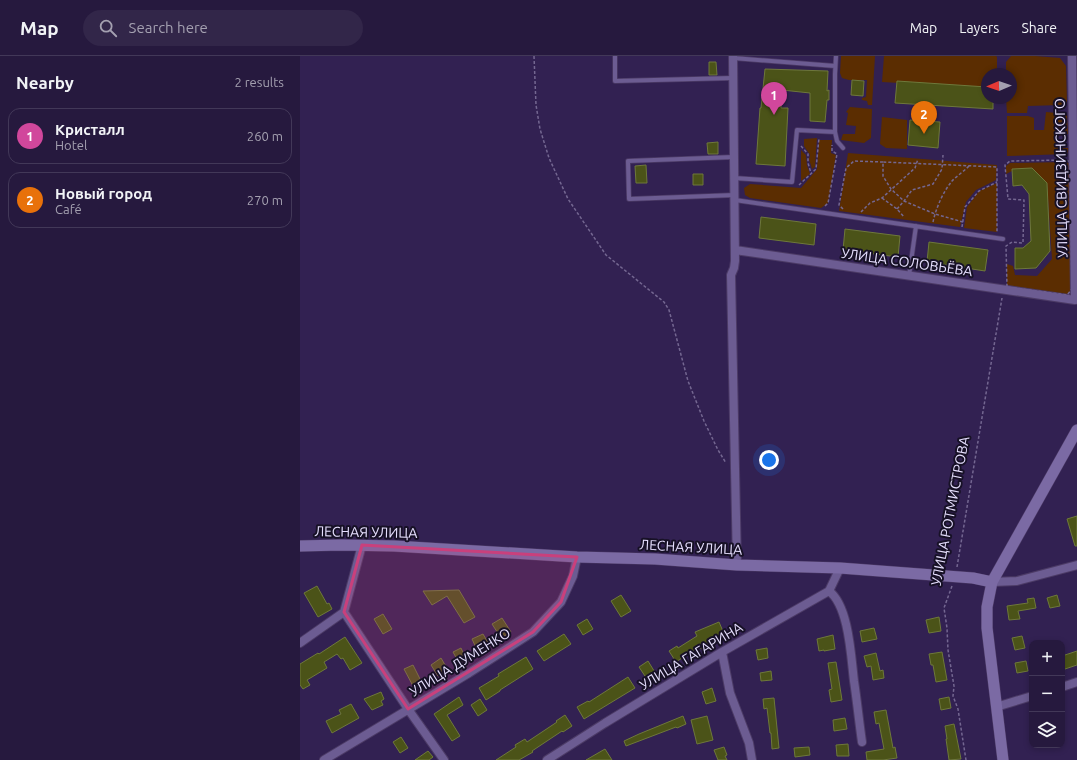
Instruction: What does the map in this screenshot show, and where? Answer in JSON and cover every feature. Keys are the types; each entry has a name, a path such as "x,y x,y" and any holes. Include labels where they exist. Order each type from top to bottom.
{"street":[{"name":"УЛИЦА СВИДЗИНСКОГО","path":"1072,56 1075,300"},
{"path":"733,57 735,250 734,268 731,275 737,565"},
{"name":"УЛИЦА СОЛОВЬЁВА","path":"735,250 1075,300"},
{"path":"1002,760 987,628 987,607 992,582 1077,430"},
{"path":"300,643 344,612 362,545"},
{"name":"ЛЕСНАЯ УЛИЦА","path":"300,546 362,545 577,557 655,559 737,565 840,568 972,578 992,582 1017,581 1077,565"},
{"name":"УЛИЦА ДУМЕНКО","path":"324,760 469,673 533,632 561,602 573,576 577,557"},
{"path":"840,568 829,591 840,605 848,632 862,742"},
{"name":"УЛИЦА ГАГАРИНА","path":"547,760 722,652 829,591"},
{"path":"344,612 408,709 444,760"},
{"path":"722,652 730,693 749,743 752,760"},
{"path":"1065,685 1077,682"},
{"path":"996,707 1029,697"}],"lane":[{"path":"615,56 615,81 733,78"},
{"path":"836,56 835,132 837,141 842,148"},
{"path":"733,57 835,66"},
{"path":"734,178 792,182 797,130 835,132"},
{"path":"734,157 628,161 629,199 734,198 1002,239"},
{"path":"909,276 916,226"}],"path":[{"path":"534,56 536,105 540,129 549,158 568,199 606,255 664,302 669,310 688,381 704,421 726,463"},
{"path":"797,186 816,169 819,137"},
{"path":"801,146 808,154 808,162 812,173"},
{"path":"897,210 912,190 933,184 942,169 943,155"},
{"path":"867,214 860,213 870,203 882,198 916,168 918,159"},
{"path":"846,211 840,206 846,168 854,160 997,167 997,232 993,234"},
{"path":"1066,160 1070,162 1072,289 1067,295 1007,287 1006,246 1012,242 1023,243 1024,200 1008,199 1005,176 1005,165 1010,161 1066,160"},
{"path":"883,162 883,176 891,189 904,202 935,214 963,222"},
{"path":"933,226 935,214 952,181 970,166"},
{"path":"961,230 965,207 979,191 997,182"},
{"path":"882,198 904,217"},
{"name":"УЛИЦА РОТМИСТРОВА","path":"966,760 958,709 953,696 954,686 946,638 947,628 944,608 955,577 1003,290"}],"highlighted area":[{"path":"362,545 577,557 561,602 533,632 408,709 344,612"}],"shaded area":[{"path":"841,56 875,56 872,105 868,105 867,101 862,100 862,98 866,97 867,80 849,80 842,78 840,73"},
{"path":"884,56 997,57 997,68 981,68 981,88 882,82"},
{"path":"1011,56 1060,58 1066,66 1067,102 1061,105 1028,106 1027,113 1007,113 1006,104 1017,104 1017,68 1006,68 1006,62"},
{"path":"850,107 872,109 871,138 864,143 841,140 843,134 855,134 856,126 846,125 848,113 846,112"},
{"path":"1046,112 1067,114 1068,134 1057,136 1058,148 1069,148 1067,154 1007,156 1007,116 1028,116 1034,118 1034,130 1044,130"},
{"path":"882,117 907,120 907,149 886,148 880,144"},
{"path":"817,138 815,167 812,169 809,159 810,155 804,146 804,139"},
{"path":"819,140 832,140 831,153 836,155 828,203 821,208 750,198 745,195 744,188 750,184 801,188 817,169"},
{"path":"801,150 806,155 810,174 801,181"},
{"path":"848,153 997,165 996,180 976,190 966,202 960,227 839,211"},
{"path":"1066,162 1070,164 1071,291 1066,295 1007,287 1007,264 1013,266 1015,275 1037,276 1052,259 1047,183 1032,168 1012,171 1006,174 1006,166 1010,163"},
{"path":"997,183 997,232 964,228 967,207 979,191"}],"building":[{"path":"709,62 716,62 717,75 709,75"},
{"path":"765,69 828,71 827,91 829,90 829,100 827,100 825,122 810,121 810,93 782,90 781,108 788,108 785,166 756,164 760,108"},
{"path":"852,80 864,81 863,96 851,95"},
{"path":"897,81 981,87 981,104 993,104 993,109 895,103"},
{"path":"910,120 940,122 938,148 908,145"},
{"path":"718,142 718,154 708,154 707,143"},
{"path":"646,165 647,183 636,183 635,166"},
{"path":"1032,168 1047,183 1050,251 1036,268 1015,269 1015,248 1023,248 1031,241 1029,194 1022,185 1013,186 1012,169"},
{"path":"693,174 703,174 703,185 693,185"},
{"path":"761,217 816,224 814,245 759,238"},
{"path":"845,229 900,236 898,257 843,250"},
{"path":"929,242 988,250 985,271 927,262"},
{"path":"1077,516 1077,546 1075,546 1067,519"},
{"path":"317,586 327,604 329,603 332,609 318,617 304,593"},
{"path":"459,590 475,617 464,623 447,596 432,605 423,591"},
{"path":"621,595 631,611 621,617 611,601"},
{"path":"1057,595 1060,606 1050,608 1047,598"},
{"path":"1034,598 1036,608 1018,611 1020,619 1009,620 1007,606 1028,603 1027,599"},
{"path":"383,614 392,629 383,634 374,619"},
{"path":"939,617 941,631 929,633 926,620"},
{"path":"502,618 511,632 501,638 492,624"},
{"path":"587,619 593,629 583,635 577,625"},
{"path":"719,622 725,636 707,644 708,646 701,649 700,646 676,662 669,651 677,646 678,648 697,636 695,632"},
{"path":"874,628 877,639 862,642 860,631"},
{"path":"483,634 490,646 478,652 472,639"},
{"path":"564,634 571,644 544,661 537,651"},
{"path":"833,635 835,649 819,651 817,639"},
{"path":"1022,636 1025,648 1015,650 1012,638"},
{"path":"345,637 362,663 350,670 343,658 341,659 337,654 324,662 327,668 307,680 310,685 303,689 300,685 300,664 318,653 319,654"},
{"path":"461,648 466,659 459,663 453,652"},
{"path":"767,648 768,658 758,660 756,650"},
{"path":"1077,651 1077,665 1065,669 1065,655"},
{"path":"942,652 947,680 936,682 933,665 931,665 929,654"},
{"path":"876,653 880,671 883,670 884,678 873,680 871,666 867,667 864,656"},
{"path":"526,657 533,669 486,700 479,688 499,676 498,674"},
{"path":"441,658 448,670 438,676 431,665"},
{"path":"648,661 656,674 647,679 639,667"},
{"path":"1026,661 1028,671 1017,673 1015,663"},
{"path":"836,662 842,700 831,702 829,690 832,689 828,663"},
{"path":"413,665 421,681 413,686 404,669"},
{"path":"771,671 772,680 761,681 760,673"},
{"path":"628,677 635,688 584,719 577,707 588,701 589,702"},
{"path":"712,688 716,701 706,704 702,692"},
{"path":"381,692 384,699 381,701 383,705 372,710 364,699"},
{"path":"459,697 463,705 447,715 460,736 452,741 434,714"},
{"path":"949,697 951,708 941,710 939,699"},
{"path":"774,698 779,748 772,749 767,708 764,709 763,699"},
{"path":"480,699 487,710 478,716 471,705"},
{"path":"351,704 359,718 332,733 326,721 341,714 339,710"},
{"path":"886,710 893,748 895,747 897,758 867,760 866,752 884,749 879,723 876,724 874,712"},
{"path":"565,715 572,726 532,751 533,752 519,760 496,760 516,747 515,745 525,739 527,742"},
{"path":"683,716 686,724 626,746 624,741"},
{"path":"707,716 713,740 697,744 691,720"},
{"path":"845,718 847,729 834,731 833,720"},
{"path":"954,724 961,759 949,760 945,726"},
{"path":"401,737 408,748 400,753 393,742"},
{"path":"848,744 849,756 837,756 836,745"},
{"path":"724,747 727,760 718,760 714,750"},
{"path":"809,747 810,755 795,757 794,748"},
{"path":"605,749 612,760 586,760"},
{"path":"428,751 433,757 429,760 415,760"}],"place":[{"name":"Кристалл","path":"774,115"},
{"name":"Новый город","path":"924,134"}]}
